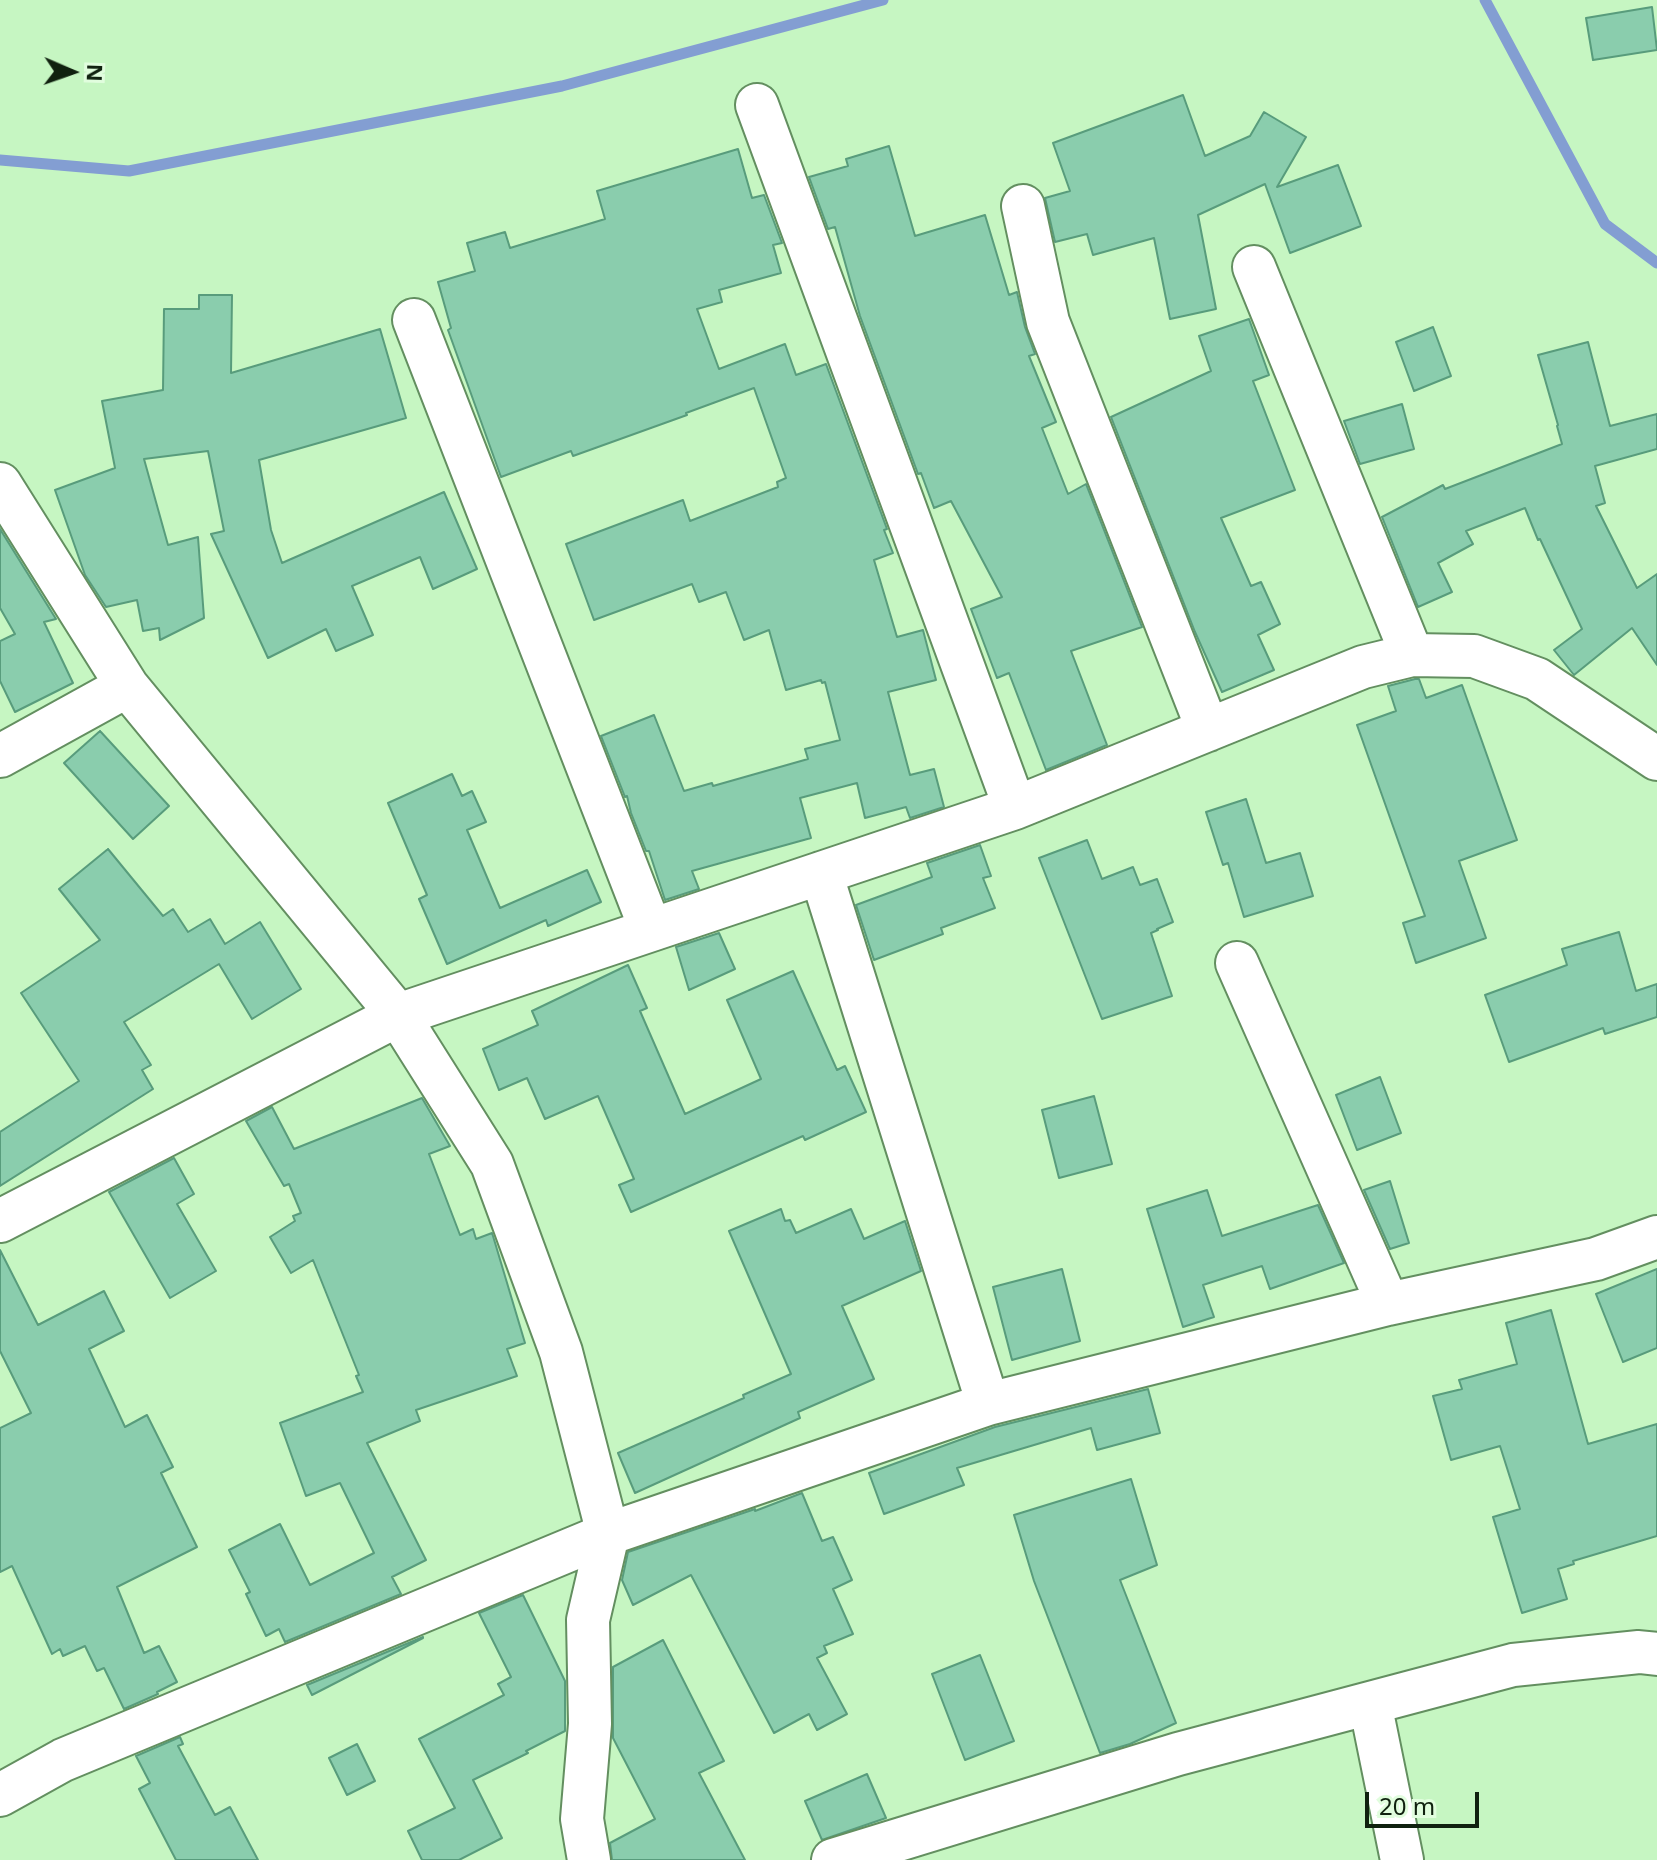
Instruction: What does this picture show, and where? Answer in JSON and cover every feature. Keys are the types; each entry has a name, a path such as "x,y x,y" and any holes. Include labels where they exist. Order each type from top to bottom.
{"street":[{"path":"757,105 1015,808"},
{"path":"1023,206 1048,322 1208,730"},
{"path":"1254,267 1412,655"},
{"path":"414,320 651,930"},
{"path":"0,484 127,686 398,1015 492,1164 561,1352 608,1534 588,1620 590,1724 582,1819 589,1860"},
{"path":"0,1221 398,1015 1015,808 1363,667 1412,655 1474,656 1537,679 1657,759"},
{"path":"0,756 127,686"},
{"path":"821,873 988,1404"},
{"path":"1237,963 1388,1304"},
{"path":"0,1795 63,1760 608,1534 988,1404 1388,1304 1596,1259 1657,1237"},
{"path":"833,1860 1178,1754 1513,1665 1639,1652 1657,1654"},
{"path":"1370,1703 1402,1860"}],"building":[{"path":"1652,7 1657,50 1593,60 1586,18"},
{"path":"1183,95 1205,156 1250,136 1264,112 1306,137 1277,187 1338,165 1361,226 1290,253 1265,184 1198,215 1216,309 1170,319 1154,238 1093,255 1087,234 1055,242 1045,198 1070,191 1053,143"},
{"path":"889,146 915,236 985,215 1009,295 1017,292 1035,354 1029,356 1056,422 1042,428 1068,494 1086,484 1142,627 1071,651 1107,745 1046,770 1009,673 997,678 971,609 1002,597 951,501 934,508 921,473 918,474 860,316 835,227 828,229 809,177 848,166 846,159"},
{"path":"738,149 752,198 764,195 782,243 773,245 781,273 719,290 722,302 697,309 719,369 785,344 796,375 826,364 887,529 884,530 893,553 874,560 897,637 923,630 936,680 888,692 910,775 934,769 944,807 910,818 906,807 865,818 857,783 800,798 811,838 692,871 699,889 665,900 649,851 646,851 601,736 654,715 684,791 712,783 713,786 808,759 805,749 840,740 825,682 821,680 786,690 769,630 744,640 726,592 699,602 692,584 594,620 566,544 683,500 690,521 778,487 777,482 786,478 754,388 573,456 571,451 501,477 448,330 451,328 438,282 475,271 467,243 505,232 510,248 605,219 597,191"},
{"path":"199,295 232,295 231,373 380,329 406,418 259,460 271,530 282,563 444,492 477,569 433,589 420,557 352,586 373,635 336,651 326,629 268,658 211,534 224,531 208,451 144,459 168,545 198,537 204,618 160,640 159,628 143,631 137,600 106,607 85,575 55,490 115,468 102,401 163,390 164,309 199,309"},
{"path":"1249,319 1269,375 1253,381 1295,490 1221,518 1251,586 1261,582 1280,624 1258,635 1274,670 1222,692 1195,632 1111,417 1211,371 1199,336"},
{"path":"1433,327 1451,376 1414,391 1396,342"},
{"path":"1588,342 1610,426 1657,414 1657,449 1595,466 1605,503 1596,506 1637,588 1657,574 1657,665 1632,628 1574,675 1554,650 1582,629 1525,508 1466,531 1473,544 1438,563 1452,592 1418,607 1382,517 1443,485 1445,489 1562,444 1538,355"},
{"path":"1402,404 1414,449 1360,464 1344,421"},
{"path":"0,529 56,619 44,622 73,683 15,712 0,681 0,641 15,634 0,608"},
{"path":"1419,679 1426,698 1462,685 1517,840 1459,861 1486,938 1416,963 1403,923 1425,916 1357,725 1396,711 1388,686"},
{"path":"100,731 169,806 133,839 64,763"},
{"path":"452,774 462,796 472,791 486,822 467,830 500,908 587,870 601,902 548,926 546,920 447,964 419,899 427,895 388,803"},
{"path":"1246,799 1266,863 1300,853 1313,896 1244,917 1228,863 1223,865 1206,812"},
{"path":"1087,840 1102,879 1133,867 1140,885 1157,879 1173,922 1151,933 1172,996 1102,1019 1039,858"},
{"path":"980,845 991,876 983,878 995,908 941,928 943,934 874,960 856,905 932,877 927,863"},
{"path":"108,849 163,916 173,909 188,932 210,919 225,944 260,922 301,989 252,1019 219,964 124,1022 151,1065 142,1070 153,1089 0,1186 0,1132 79,1081 21,993 100,940 59,889"},
{"path":"1619,932 1636,991 1657,984 1657,1017 1605,1034 1603,1028 1509,1062 1485,995 1567,965 1562,949"},
{"path":"719,933 735,969 689,990 676,947"},
{"path":"628,965 647,1008 640,1011 685,1114 761,1079 727,1000 793,971 837,1070 845,1066 866,1112 805,1140 803,1136 631,1212 619,1185 634,1179 598,1096 545,1119 527,1078 499,1090 483,1049 538,1025 532,1011"},
{"path":"1380,1077 1401,1133 1357,1150 1336,1095"},
{"path":"1094,1096 1112,1164 1059,1178 1042,1110"},
{"path":"422,1098 450,1146 429,1154 460,1235 473,1229 476,1239 492,1233 525,1343 507,1349 517,1376 416,1410 420,1421 367,1443 426,1560 392,1577 401,1594 285,1642 279,1629 266,1636 246,1594 250,1592 229,1550 280,1524 310,1585 374,1553 340,1483 306,1496 280,1423 363,1392 313,1260 291,1273 270,1237 295,1221 293,1216 301,1213 289,1184 284,1186 246,1121 272,1107 294,1149"},
{"path":"174,1158 194,1194 177,1204 216,1271 170,1298 109,1192"},
{"path":"1390,1181 1409,1243 1390,1249 1364,1190"},
{"path":"1207,1190 1222,1236 1318,1205 1344,1263 1270,1289 1262,1266 1203,1285 1214,1317 1183,1327 1147,1209"},
{"path":"781,1209 785,1221 790,1220 796,1233 851,1209 864,1239 905,1221 921,1271 842,1306 874,1379 798,1412 800,1418 635,1493 618,1453 791,1374 729,1231"},
{"path":"0,1250 38,1325 104,1291 124,1331 89,1349 125,1427 147,1415 173,1467 161,1473 197,1547 117,1587 144,1653 159,1646 177,1682 124,1709 104,1668 97,1671 85,1646 63,1656 60,1649 52,1654 12,1566 0,1572 0,1428 31,1413 0,1351"},
{"path":"1062,1269 1080,1341 1012,1360 993,1287"},
{"path":"1657,1269 1657,1348 1623,1362 1596,1294"},
{"path":"1551,1310 1588,1444 1657,1424 1657,1536 1573,1561 1574,1564 1558,1569 1567,1599 1522,1613 1493,1517 1520,1509 1500,1446 1451,1460 1433,1396 1462,1389 1459,1380 1517,1364 1506,1323"},
{"path":"1148,1389 1160,1433 1097,1450 1091,1428 957,1468 964,1485 884,1514 869,1473 995,1427"},
{"path":"1131,1479 1157,1565 1120,1580 1176,1723 1130,1744 1100,1753 1034,1581 1014,1515"},
{"path":"802,1493 822,1541 833,1537 852,1580 833,1589 853,1634 824,1646 827,1653 817,1658 847,1714 817,1730 809,1714 774,1733 691,1575 633,1605 622,1580 628,1552"},
{"path":"523,1595 565,1681 565,1731 473,1780 502,1838 459,1860 422,1860 408,1831 455,1808 419,1739 504,1695 498,1684 511,1677 479,1613"},
{"path":"423,1637 312,1695 307,1685"},
{"path":"663,1640 724,1761 699,1773 745,1860 612,1860 610,1843 655,1819 613,1738 613,1667"},
{"path":"980,1655 1014,1741 965,1760 932,1674"},
{"path":"180,1737 183,1744 178,1746 215,1815 230,1807 258,1860 176,1860 139,1789 150,1783 136,1756"},
{"path":"357,1744 375,1781 347,1795 329,1758"},
{"path":"867,1774 886,1818 822,1840 805,1801"}],"waterway":[{"path":"0,160 129,171 562,86 883,0"},
{"path":"1485,0 1605,224 1657,263"}]}
